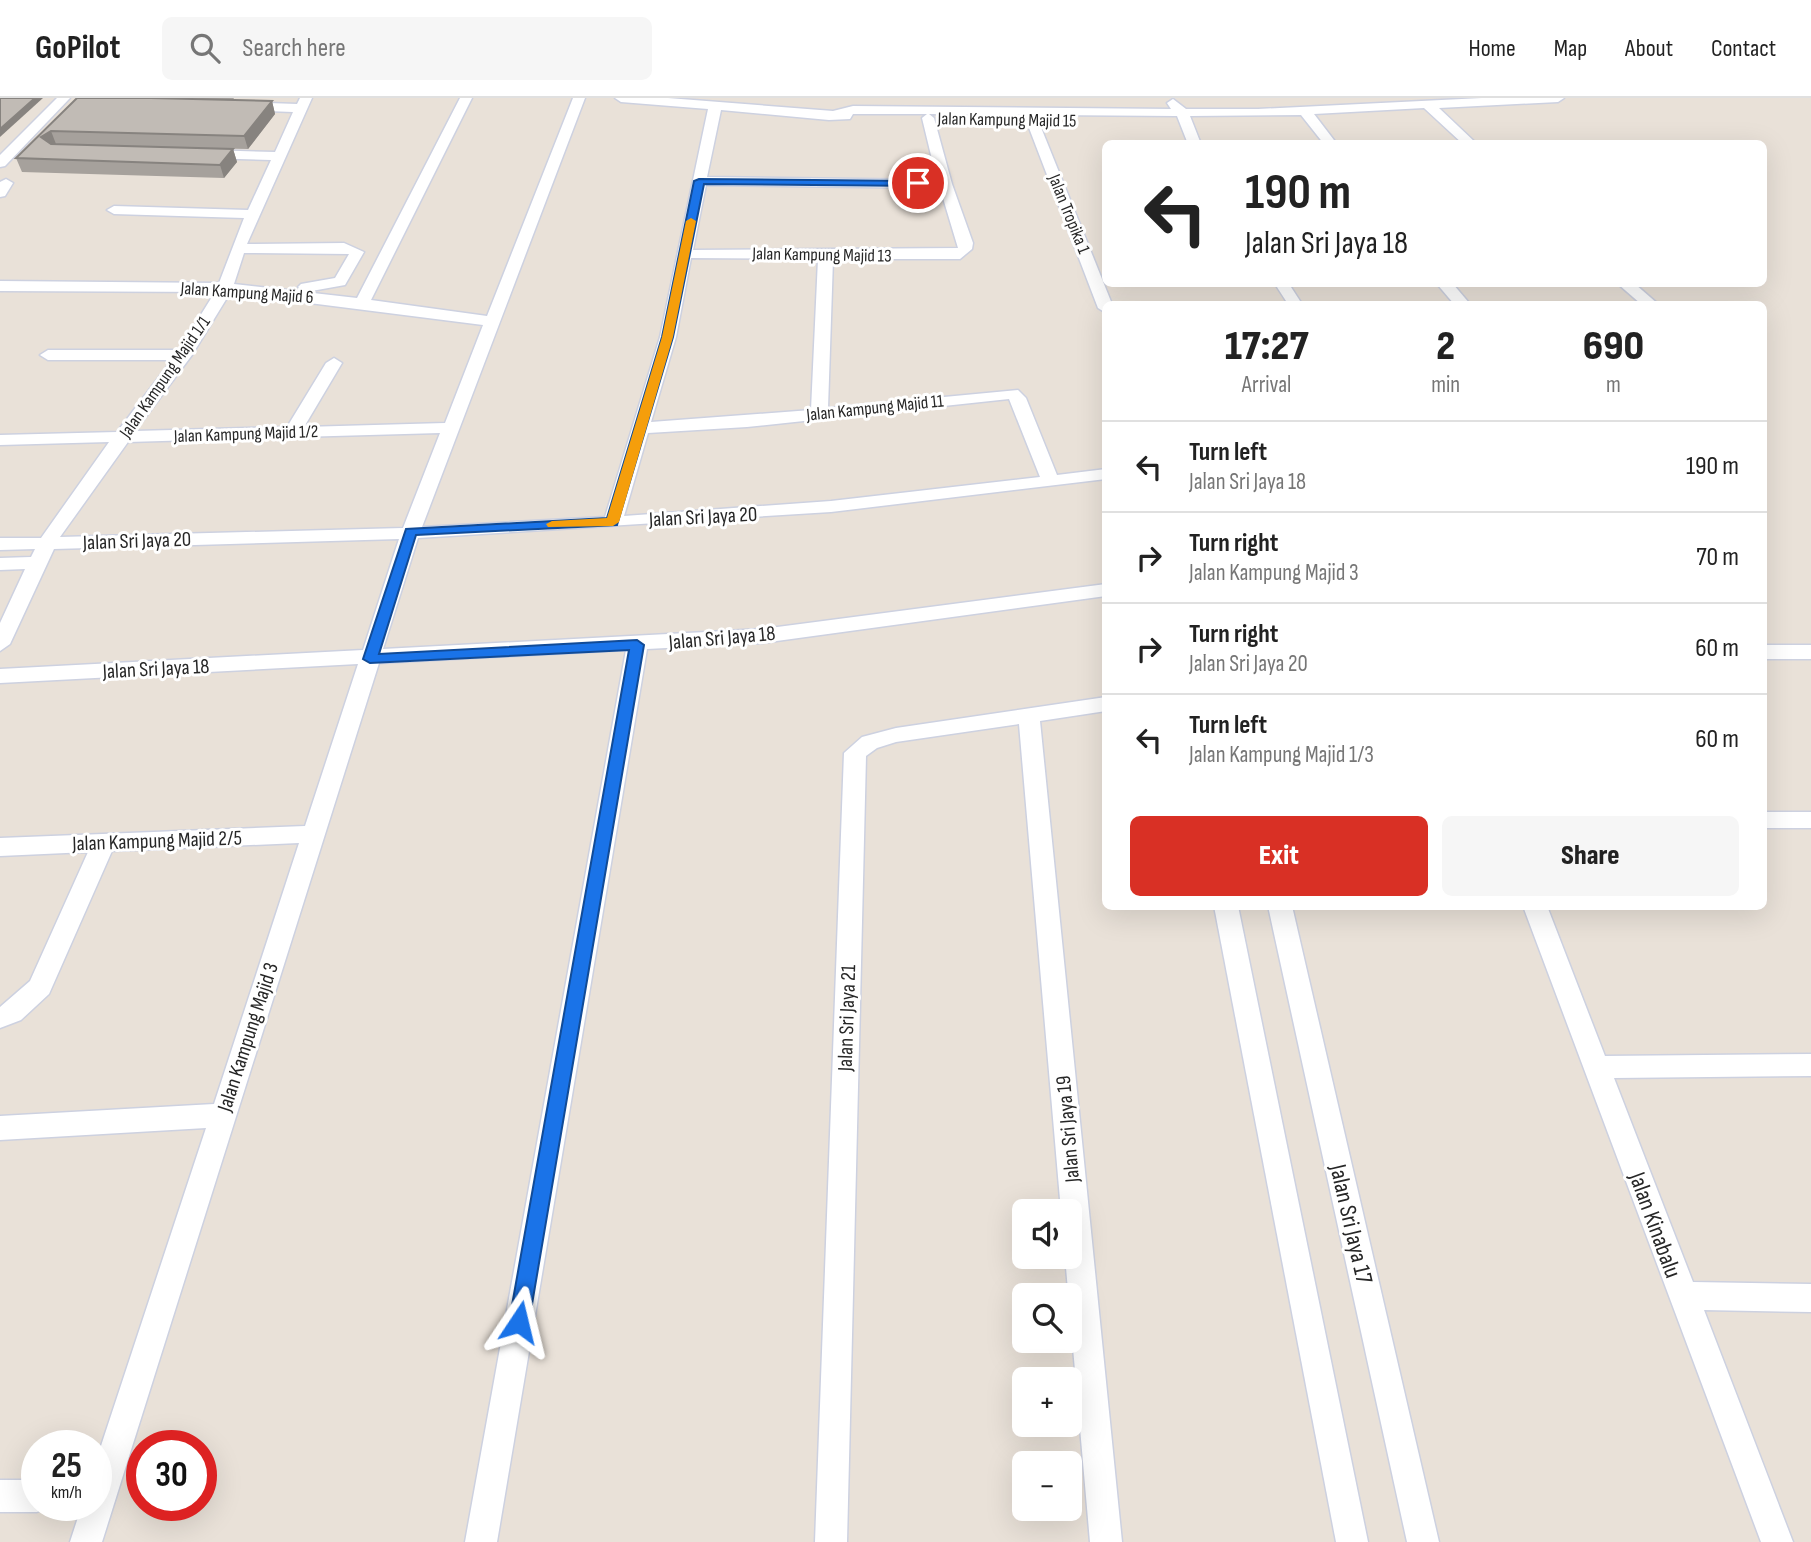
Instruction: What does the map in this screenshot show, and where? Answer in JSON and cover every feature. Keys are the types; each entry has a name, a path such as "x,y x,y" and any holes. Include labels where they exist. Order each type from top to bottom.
{"street":[{"path":"0,163 64,98"},
{"path":"362,303 466,98"},
{"path":"411,531 579,98"},
{"name":"Jalan Kampung Majid 15","path":"621,98 829,116 928,118 1029,109"},
{"path":"1168,98 1183,117 1193,140"},
{"path":"1317,98 1329,109"},
{"path":"1479,102 1509,98"},
{"path":"1479,102 1558,98"},
{"name":"Jalan Kampung Majid 15","path":"829,116 853,110 1029,109 1183,117 1479,102"},
{"path":"234,106 303,103"},
{"name":"Jalan Kampung Majid 1/1","path":"0,644 47,543 82,489 184,355 225,288 253,214 303,103"},
{"path":"1428,105 1467,140"},
{"path":"613,522 668,337 715,106"},
{"name":"Jalan Tropika 1","path":"1029,109 1103,301"},
{"path":"1305,111 1328,140"},
{"path":"699,181 945,184 928,118"},
{"path":"196,154 279,156"},
{"path":"0,184 6,183 0,193"},
{"name":"Jalan Kampung Majid 13","path":"684,254 960,255 966,243 945,184"},
{"path":"114,210 253,214"},
{"path":"239,249 344,247 357,252 340,282 302,288 290,294"},
{"path":"819,414 826,255"},
{"name":"Jalan Kampung Majid 6","path":"0,286 225,288 362,303 492,322"},
{"path":"1448,287 1459,301"},
{"path":"1630,287 1646,301"},
{"path":"48,355 184,355"},
{"path":"292,433 334,363"},
{"name":"Jalan Kampung Majid 11","path":"640,428 819,414 1012,394 1018,398 1051,482"},
{"name":"Jalan Kampung Majid 1/2","path":"0,440 451,428"},
{"name":"Jalan Sri Jaya 20","path":"0,544 411,531 818,510 1102,475"},
{"name":"Jalan Kampung Majid 3","path":"112,1457 411,531"},
{"path":"0,564 39,564"},
{"name":"Jalan Sri Jaya 18","path":"0,676 637,645 762,636 1102,591"},
{"path":"481,1542 637,645"},
{"path":"1767,652 1811,652"},
{"name":"Jalan Sri Jaya 21","path":"831,1542 855,753 870,742 895,735 1102,705"},
{"name":"Jalan Sri Jaya 19","path":"1029,716 1106,1542"},
{"path":"1767,820 1811,820"},
{"name":"Jalan Kampung Majid 2/5","path":"0,847 313,834"},
{"path":"0,1018 12,1013 40,987 104,843"},
{"path":"1227,910 1352,1542"},
{"name":"Jalan Sri Jaya 17","path":"1281,910 1423,1542"},
{"name":"Jalan Kinabalu","path":"1537,910 1777,1542"},
{"path":"1597,1067 1811,1065"},
{"path":"0,1128 223,1115"},
{"path":"1682,1296 1811,1298"},
{"path":"0,1496 21,1496"},
{"name":"Jalan Kampung Majid 3","path":"86,1542 92,1521"}],"building":[{"path":"0,98 35,98 0,129"},
{"path":"77,98 272,101 244,136 51,131 41,137 51,144 233,149 220,165 16,158"}],"slow traffic":[{"path":"552,524 613,522 668,337 691,221"}],"route":[{"path":"519,1322 637,645 370,659 411,531 613,522 668,337 699,181 918,183"}]}
